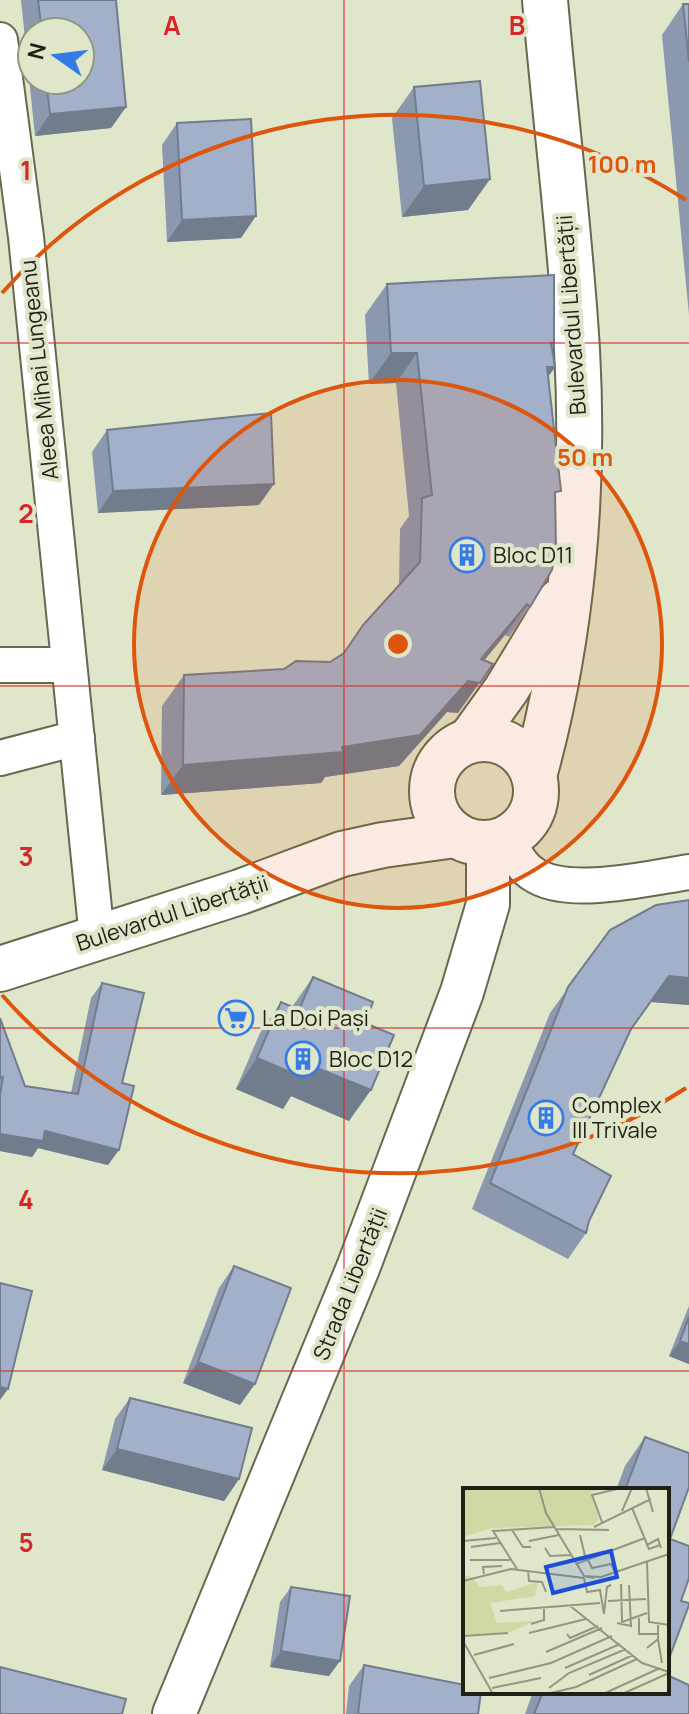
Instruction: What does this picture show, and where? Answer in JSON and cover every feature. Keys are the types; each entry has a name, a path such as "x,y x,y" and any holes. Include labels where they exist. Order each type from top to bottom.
{"main road":[{"name":"Bulevardul Libertății","path":"534,776 557,680 570,583 579,456 577,352 545,0"},
{"name":"Bulevardul Libertății","path":"470,740 535,646 570,583"},
{"path":"470,740 502,741 527,761 534,776 537,795 532,813 521,828 483,839 444,825 435,812 431,794 433,777 441,761 453,748 470,740"},
{"name":"Bulevardul Libertății","path":"342,854 386,821 433,777"},
{"name":"Bulevardul Libertății","path":"0,969 240,892 342,854 383,845 483,839"}],"street":[{"name":"Aleea Mihai Lungeanu","path":"0,40 26,237 97,938"},
{"path":"0,665 69,665"},
{"path":"0,758 77,738"},
{"path":"483,839 534,876 548,882 602,884 689,872"},
{"name":"Strada Libertății","path":"174,1714 358,1268 462,992 488,904 483,839"}],"building":[{"path":"38,0 116,0 126,107 50,114 48,96 96,96 96,16 40,16"},
{"path":"683,4 689,4 689,62"},
{"path":"480,81 490,179 424,186 414,87"},
{"path":"251,119 256,216 182,220 177,123"},
{"name":"Bloc D11","path":"554,275 554,344 551,343 555,367 547,367 561,491 555,492 556,550 552,570 530,607 527,604 481,659 493,664 480,683 468,681 420,735 342,747 343,752 183,765 184,675 284,669 296,661 330,662 344,653 363,625 420,562 422,498 432,495 417,353 391,353 387,284"},
{"path":"271,413 274,484 113,491 107,430"},
{"name":"Complex III Trivale","path":"689,900 689,978 669,976 631,1029 573,1154 611,1176 586,1233 490,1183 568,987 610,930 656,905"},
{"path":"313,977 373,1002 365,1023 394,1035 371,1090 310,1065 304,1078 257,1058 281,1002 299,1010"},
{"path":"102,983 144,993 122,1083 134,1086 119,1150 45,1131 43,1141 0,1134 3,1077 0,1078 0,1018 25,1086 78,1094"},
{"path":"234,1266 291,1288 255,1384 198,1362"},
{"path":"0,1283 32,1291 8,1389 0,1387"},
{"path":"689,1317 689,1344 680,1341"},
{"path":"130,1398 252,1428 239,1479 117,1449"},
{"path":"645,1437 689,1453 689,1487 670,1539 689,1546 689,1578 681,1601 689,1605 669,1659 669,1488 626,1488"},
{"path":"291,1587 350,1596 340,1661 281,1651"},
{"path":"364,1665 463,1685 463,1694 481,1694 478,1714 358,1714"},
{"path":"0,1667 126,1699 122,1714 0,1714"},
{"path":"669,1676 689,1685 689,1714 534,1714 542,1694 669,1694"}],"place":[{"name":"Bloc D11","path":"467,555"},
{"name":"La Doi Pași","path":"236,1018"},
{"name":"Bloc D12","path":"303,1059"},
{"name":"Complex III Trivale","path":"546,1118"}]}
